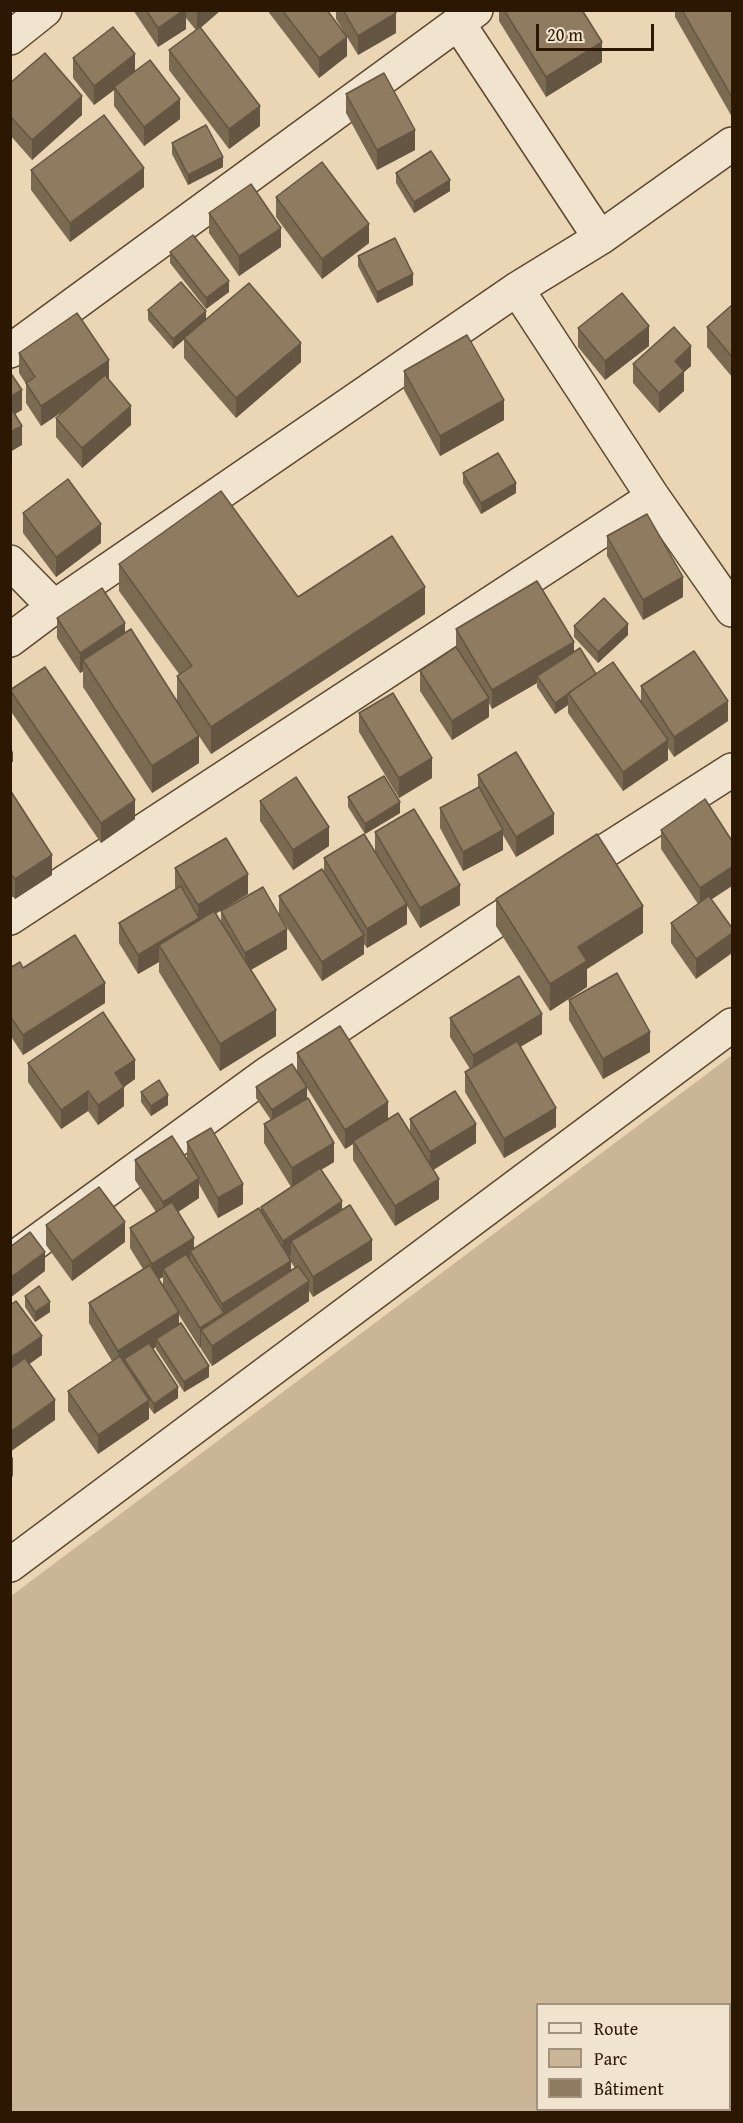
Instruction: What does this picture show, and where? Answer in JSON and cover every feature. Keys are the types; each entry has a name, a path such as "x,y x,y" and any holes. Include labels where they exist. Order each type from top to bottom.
{"street":[{"path":"10,38 45,10"},
{"path":"10,351 467,17 600,238"},
{"path":"10,640 54,607 517,289 600,238 732,144"},
{"path":"517,289 653,497 732,610"},
{"path":"10,918 653,497"},
{"path":"10,562 54,607"},
{"path":"10,1261 264,1076 494,922 732,770"},
{"path":"10,1565 732,1025"}],"green space":[{"path":"732,1055 732,2112 11,2112 11,1596"}],"building":[{"path":"146,10 184,10 158,28"},
{"path":"282,10 327,10 347,37 319,58"},
{"path":"343,10 394,10 396,13 358,36"},
{"path":"504,10 582,10 602,42 546,77"},
{"path":"682,10 732,10 732,97"},
{"path":"113,27 135,54 94,86 73,58"},
{"path":"200,27 260,106 229,129 169,50"},
{"path":"45,53 82,96 32,140 10,116 10,83"},
{"path":"150,60 180,99 144,127 114,87"},
{"path":"384,73 415,130 377,150 346,94"},
{"path":"104,115 144,168 70,223 31,170"},
{"path":"206,125 223,157 188,175 172,143"},
{"path":"431,151 450,180 414,202 396,173"},
{"path":"322,162 369,224 322,259 276,197"},
{"path":"251,184 281,228 239,256 209,213"},
{"path":"193,235 229,281 206,298 170,252"},
{"path":"395,238 413,274 377,292 358,256"},
{"path":"181,282 206,311 173,339 148,310"},
{"path":"249,283 301,343 236,398 184,338"},
{"path":"622,293 649,326 605,361 578,328"},
{"path":"732,305 732,357 707,327"},
{"path":"77,313 109,360 41,406 26,383 35,377 19,353"},
{"path":"674,327 691,346 675,361 684,371 659,393 633,364"},
{"path":"467,335 504,400 440,436 404,371"},
{"path":"10,372 22,390 10,397"},
{"path":"105,375 131,406 82,448 56,418"},
{"path":"10,406 22,426 10,432"},
{"path":"498,453 516,483 481,503 463,473"},
{"path":"68,479 101,524 56,557 23,513"},
{"path":"221,491 298,597 392,536 425,587 211,727 177,676 192,666 119,564"},
{"path":"647,514 683,577 643,600 607,536"},
{"path":"537,581 574,642 492,690 456,629"},
{"path":"102,588 125,623 80,653 57,618"},
{"path":"604,598 628,624 598,652 574,626"},
{"path":"131,629 199,736 152,766 83,660"},
{"path":"456,647 489,698 452,721 420,671"},
{"path":"580,648 596,674 555,703 537,676"},
{"path":"694,651 728,701 674,737 641,686"},
{"path":"613,662 668,740 623,772 568,693"},
{"path":"45,667 135,800 101,823 10,690"},
{"path":"393,693 432,758 399,778 359,713"},
{"path":"516,752 554,814 516,837 478,775"},
{"path":"384,776 400,802 365,824 348,797"},
{"path":"296,777 329,827 293,850 260,801"},
{"path":"479,787 503,830 463,852 440,808"},
{"path":"10,790 52,855 15,879 10,873"},
{"path":"705,799 732,841 732,867 700,888 661,830"},
{"path":"414,809 460,885 420,908 375,832"},
{"path":"364,834 407,904 367,929 324,858"},
{"path":"597,834 643,906 578,947 587,961 550,984 496,899"},
{"path":"226,838 248,874 198,905 175,868"},
{"path":"322,869 364,935 322,962 279,896"},
{"path":"181,886 199,918 138,955 119,923"},
{"path":"263,887 287,929 245,953 221,911"},
{"path":"709,896 732,928 732,933 696,959 671,923"},
{"path":"214,911 276,1010 220,1044 159,945"},
{"path":"75,935 105,983 23,1035 10,1016 10,968 20,962 23,968"},
{"path":"617,973 650,1032 603,1059 569,1000"},
{"path":"519,976 542,1014 473,1055 450,1018"},
{"path":"103,1012 135,1060 115,1073 124,1087 98,1105 88,1091 61,1110 28,1063"},
{"path":"340,1026 388,1102 345,1130 297,1053"},
{"path":"517,1041 556,1108 504,1139 465,1072"},
{"path":"292,1064 307,1087 272,1110 256,1087"},
{"path":"159,1080 168,1095 151,1106 141,1092"},
{"path":"455,1091 476,1124 430,1152 410,1119"},
{"path":"308,1098 334,1143 292,1168 264,1124"},
{"path":"398,1113 439,1179 395,1206 353,1141"},
{"path":"211,1128 243,1184 218,1198 187,1142"},
{"path":"172,1136 199,1178 163,1202 135,1160"},
{"path":"320,1168 342,1201 283,1241 261,1207"},
{"path":"99,1187 125,1222 72,1261 46,1225"},
{"path":"172,1202 194,1238 152,1264 130,1228"},
{"path":"350,1205 372,1240 313,1277 291,1241"},
{"path":"259,1208 291,1261 222,1304 190,1251"},
{"path":"30,1232 45,1252 10,1278 10,1247"},
{"path":"186,1254 224,1313 200,1328 163,1269"},
{"path":"150,1265 179,1312 118,1351 89,1303"},
{"path":"298,1266 309,1281 212,1346 201,1330"},
{"path":"39,1286 50,1302 35,1312 25,1296"},
{"path":"16,1301 42,1336 10,1358 10,1305"},
{"path":"181,1323 209,1366 184,1382 156,1339"},
{"path":"149,1343 178,1387 154,1404 124,1359"},
{"path":"120,1356 149,1400 98,1435 68,1391"},
{"path":"25,1358 55,1400 10,1432 10,1369"}]}
